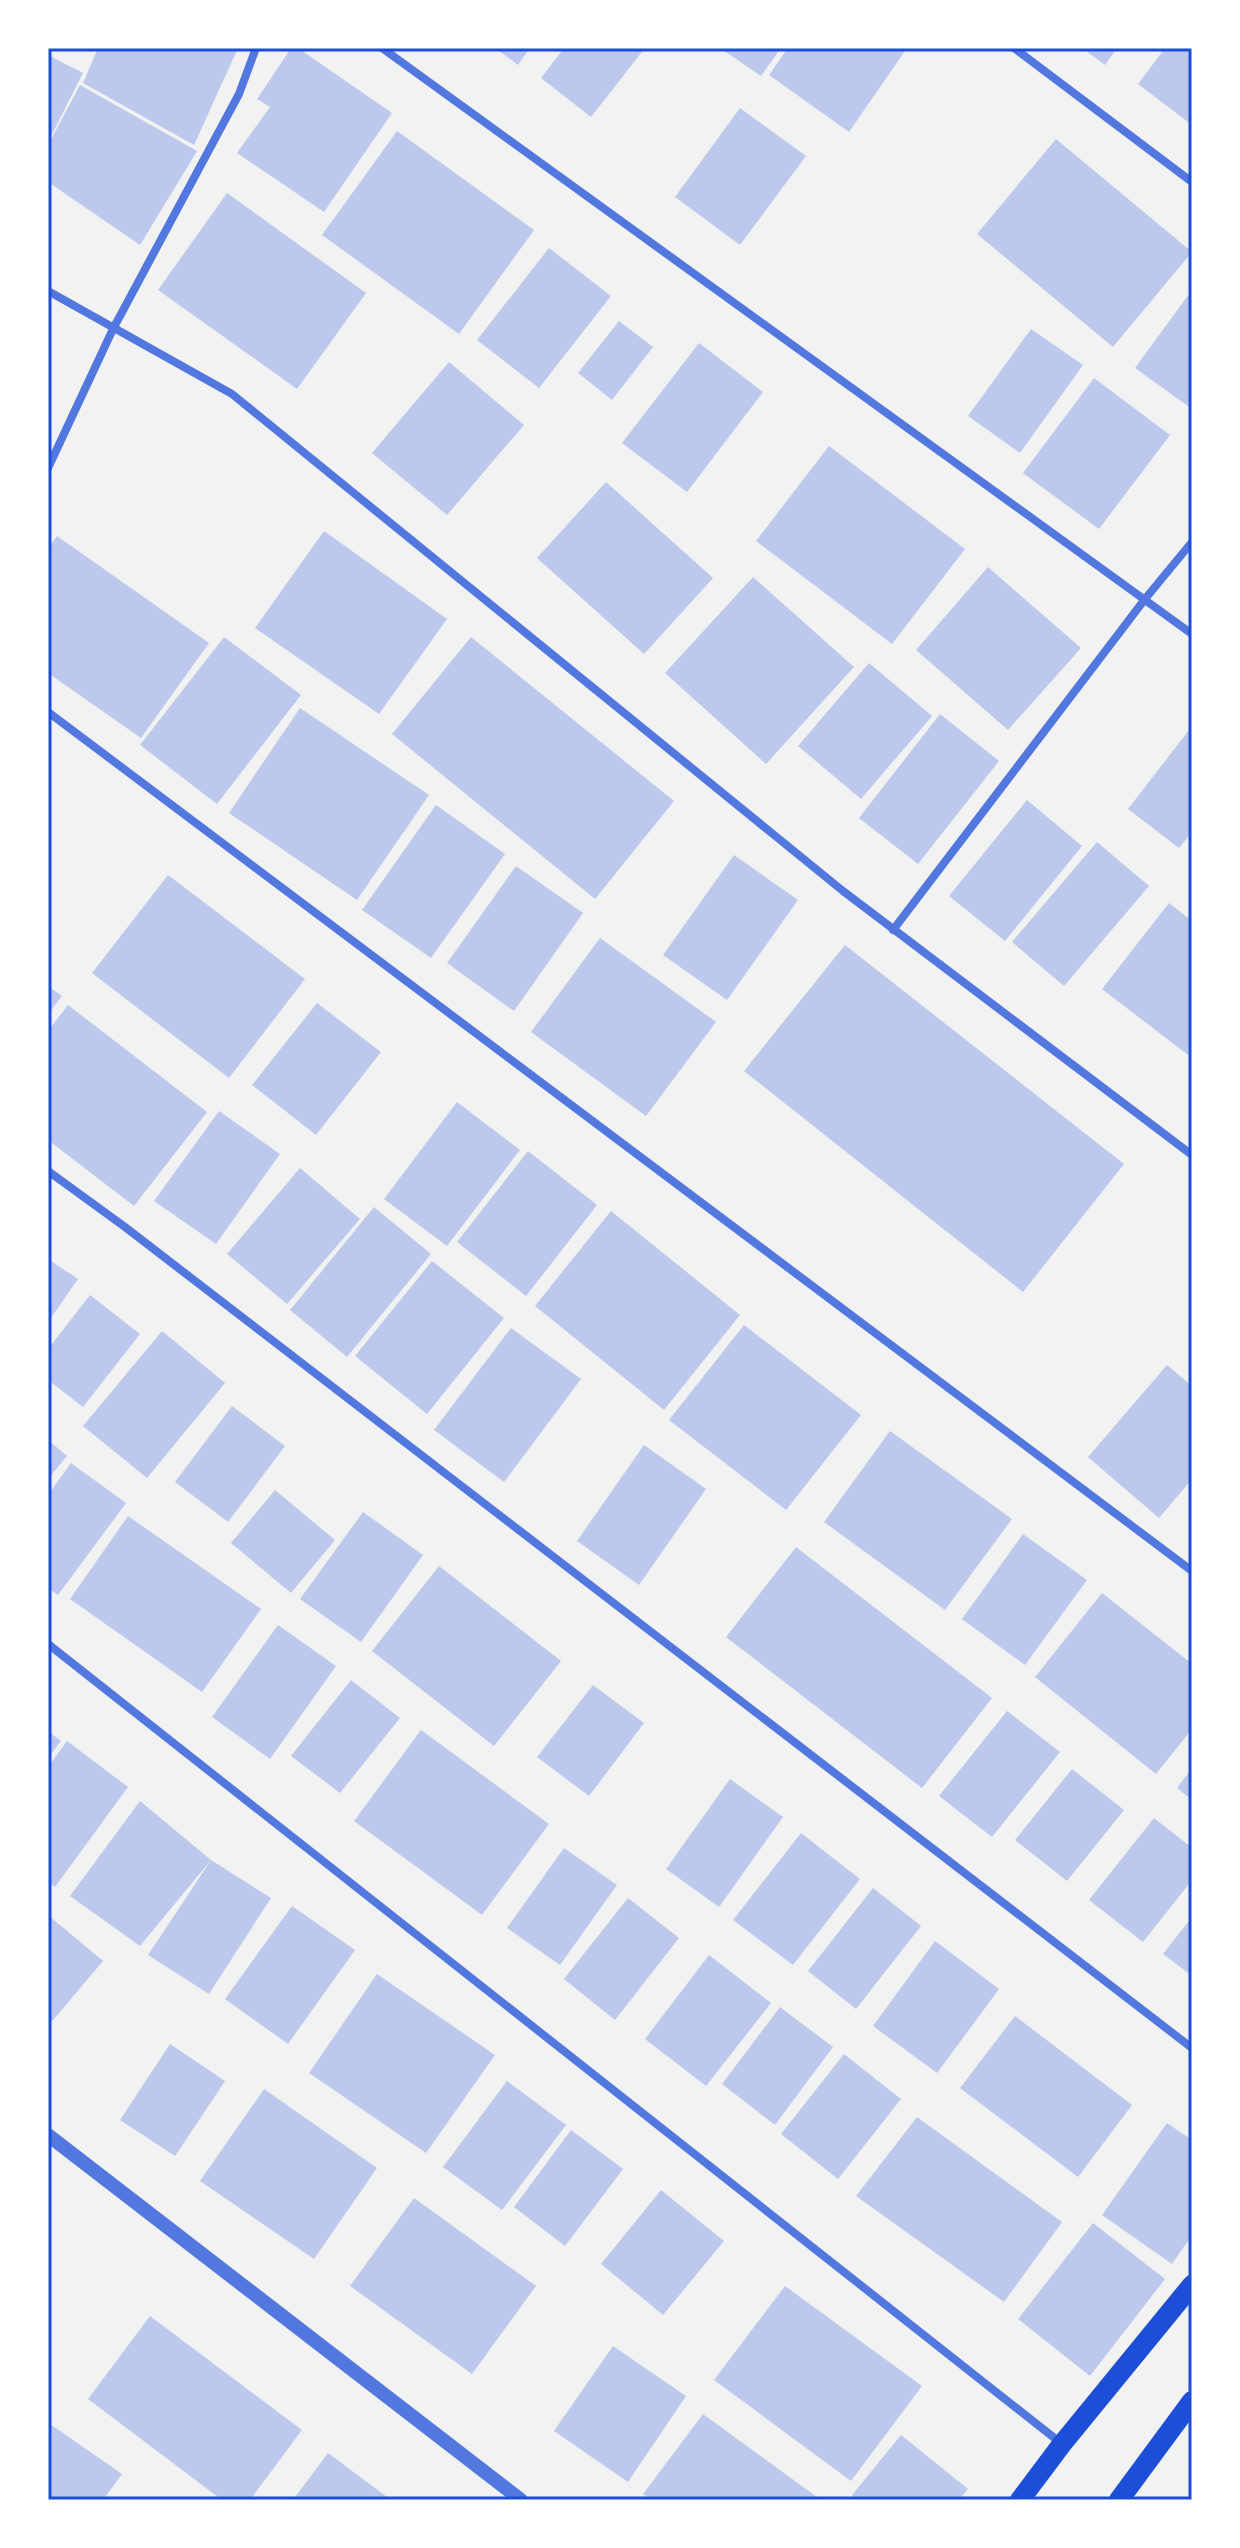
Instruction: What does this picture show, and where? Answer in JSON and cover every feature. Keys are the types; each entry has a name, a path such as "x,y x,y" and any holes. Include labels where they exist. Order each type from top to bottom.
{"main road":[{"path":"1020,2500 1192,2285"},
{"path":"1127,2497 1192,2401"}],"street":[{"path":"48,468 113,329 239,94 256,48"},
{"path":"382,48 1192,634"},
{"path":"1014,48 1192,182"},
{"path":"48,291 232,394 893,930 1192,1155"},
{"path":"893,930 1145,599 1192,542"},
{"path":"48,712 1192,1571"},
{"path":"48,1171 1192,2048"},
{"path":"48,1644 1062,2444"},
{"path":"48,2135 521,2500"}],"building":[{"path":"98,48 238,48 194,145 83,83"},
{"path":"291,48 298,48 392,113 324,212 237,153 270,107 257,99"},
{"path":"495,48 530,48 518,65"},
{"path":"564,48 645,48 591,117 541,78"},
{"path":"720,48 781,48 761,76"},
{"path":"788,48 907,48 849,132 769,75"},
{"path":"1082,48 1117,48 1105,65"},
{"path":"1165,48 1192,48 1192,125 1138,84"},
{"path":"48,55 83,73 48,142"},
{"path":"80,85 197,151 140,245 48,182 48,145"},
{"path":"740,108 806,156 740,245 675,197"},
{"path":"397,131 534,230 459,334 322,235"},
{"path":"1056,139 1192,252 1113,347 977,234"},
{"path":"227,193 366,293 297,389 158,290"},
{"path":"549,248 611,296 539,388 477,340"},
{"path":"1192,290 1192,409 1135,368"},
{"path":"619,321 653,347 612,400 578,373"},
{"path":"1031,329 1083,365 1020,453 968,416"},
{"path":"699,343 763,392 687,492 622,443"},
{"path":"449,362 524,425 447,515 372,453"},
{"path":"1094,378 1170,435 1099,529 1023,473"},
{"path":"829,446 965,549 892,644 756,541"},
{"path":"606,482 713,578 644,654 537,558"},
{"path":"324,531 447,619 379,714 255,628"},
{"path":"57,536 209,643 141,738 48,673 48,549"},
{"path":"988,567 1081,648 1008,730 916,650"},
{"path":"753,577 854,667 766,764 665,673"},
{"path":"224,637 301,695 217,804 140,745"},
{"path":"471,637 674,801 595,899 392,734"},
{"path":"869,663 932,716 861,799 798,746"},
{"path":"300,708 429,795 357,900 229,813"},
{"path":"940,714 999,761 918,864 859,818"},
{"path":"1192,726 1192,832 1179,848 1128,809"},
{"path":"1027,800 1082,846 1005,941 949,896"},
{"path":"436,805 505,854 431,958 362,910"},
{"path":"1097,842 1149,886 1064,986 1012,942"},
{"path":"734,855 798,900 727,1000 663,955"},
{"path":"516,866 583,913 514,1011 447,963"},
{"path":"168,875 305,979 229,1078 92,973"},
{"path":"1169,903 1192,921 1192,1058 1102,989"},
{"path":"600,938 716,1022 646,1116 531,1032"},
{"path":"845,945 1124,1164 1023,1292 744,1071"},
{"path":"48,986 62,996 48,1014"},
{"path":"317,1003 381,1052 316,1135 252,1085"},
{"path":"68,1005 207,1112 134,1206 48,1140 48,1031"},
{"path":"457,1102 520,1150 447,1246 384,1199"},
{"path":"219,1111 280,1154 216,1244 154,1201"},
{"path":"528,1151 597,1205 526,1296 457,1242"},
{"path":"300,1168 360,1219 287,1304 227,1254"},
{"path":"374,1207 431,1254 347,1357 290,1310"},
{"path":"611,1211 740,1315 664,1410 535,1306"},
{"path":"48,1259 78,1279 48,1322"},
{"path":"432,1261 504,1318 427,1414 355,1356"},
{"path":"90,1295 140,1334 83,1407 48,1380 48,1349"},
{"path":"744,1325 861,1415 786,1510 669,1420"},
{"path":"511,1328 581,1379 504,1482 434,1430"},
{"path":"162,1331 225,1383 147,1478 83,1426"},
{"path":"1167,1365 1192,1386 1192,1479 1159,1518 1088,1457"},
{"path":"232,1406 285,1446 228,1522 175,1482"},
{"path":"890,1431 1012,1519 945,1610 824,1522"},
{"path":"48,1440 67,1456 48,1479"},
{"path":"644,1445 706,1489 639,1585 577,1541"},
{"path":"71,1463 126,1503 58,1595 48,1588 48,1495"},
{"path":"275,1490 335,1540 291,1593 231,1543"},
{"path":"363,1512 423,1555 361,1642 300,1599"},
{"path":"128,1516 261,1609 202,1692 70,1599"},
{"path":"1023,1534 1087,1580 1025,1665 962,1619"},
{"path":"796,1547 992,1698 922,1788 726,1637"},
{"path":"439,1566 561,1661 494,1746 372,1651"},
{"path":"1102,1593 1192,1664 1192,1729 1156,1774 1035,1677"},
{"path":"278,1625 336,1666 270,1759 212,1717"},
{"path":"351,1680 400,1718 340,1793 291,1756"},
{"path":"593,1685 644,1723 589,1796 537,1757"},
{"path":"1007,1711 1060,1752 992,1837 939,1796"},
{"path":"421,1730 549,1824 482,1915 354,1821"},
{"path":"48,1731 61,1741 48,1758"},
{"path":"67,1741 128,1787 55,1887 48,1882 48,1767"},
{"path":"1192,1768 1192,1800 1177,1788"},
{"path":"1072,1769 1124,1810 1067,1881 1015,1840"},
{"path":"730,1779 783,1817 719,1907 666,1869"},
{"path":"140,1801 211,1860 140,1946 70,1896"},
{"path":"1154,1818 1192,1848 1192,1880 1143,1942 1089,1900"},
{"path":"801,1833 860,1879 793,1965 733,1920"},
{"path":"564,1848 617,1885 560,1965 507,1928"},
{"path":"211,1860 271,1898 209,1994 148,1955"},
{"path":"873,1888 921,1926 856,2009 808,1971"},
{"path":"628,1898 679,1938 615,2020 564,1979"},
{"path":"292,1906 355,1950 288,2044 225,1999"},
{"path":"48,1915 103,1961 48,2026"},
{"path":"1192,1917 1192,1976 1163,1954"},
{"path":"935,1941 999,1989 937,2073 873,2026"},
{"path":"709,1955 771,2003 706,2086 645,2039"},
{"path":"377,1974 495,2055 426,2153 309,2073"},
{"path":"780,2007 833,2047 775,2125 722,2084"},
{"path":"1015,2016 1132,2105 1078,2177 960,2088"},
{"path":"170,2044 225,2081 175,2156 120,2120"},
{"path":"844,2054 901,2099 838,2179 781,2134"},
{"path":"507,2081 566,2125 502,2210 443,2167"},
{"path":"264,2089 377,2168 314,2259 200,2181"},
{"path":"917,2117 1062,2222 1004,2302 856,2196"},
{"path":"1167,2123 1192,2140 1192,2235 1172,2264 1102,2215"},
{"path":"571,2130 623,2169 565,2246 514,2207"},
{"path":"661,2190 724,2241 663,2315 601,2264"},
{"path":"414,2198 536,2286 472,2374 350,2286"},
{"path":"1093,2223 1165,2279 1090,2376 1018,2319"},
{"path":"785,2286 922,2386 851,2481 714,2380"},
{"path":"150,2316 302,2430 250,2500 222,2500 88,2399"},
{"path":"613,2346 686,2396 628,2482 554,2431"},
{"path":"703,2414 821,2500 651,2500 643,2494"},
{"path":"50,2424 122,2474 103,2500 48,2500"},
{"path":"901,2435 968,2489 959,2500 858,2500 852,2495"},
{"path":"328,2453 391,2500 293,2500"}]}
